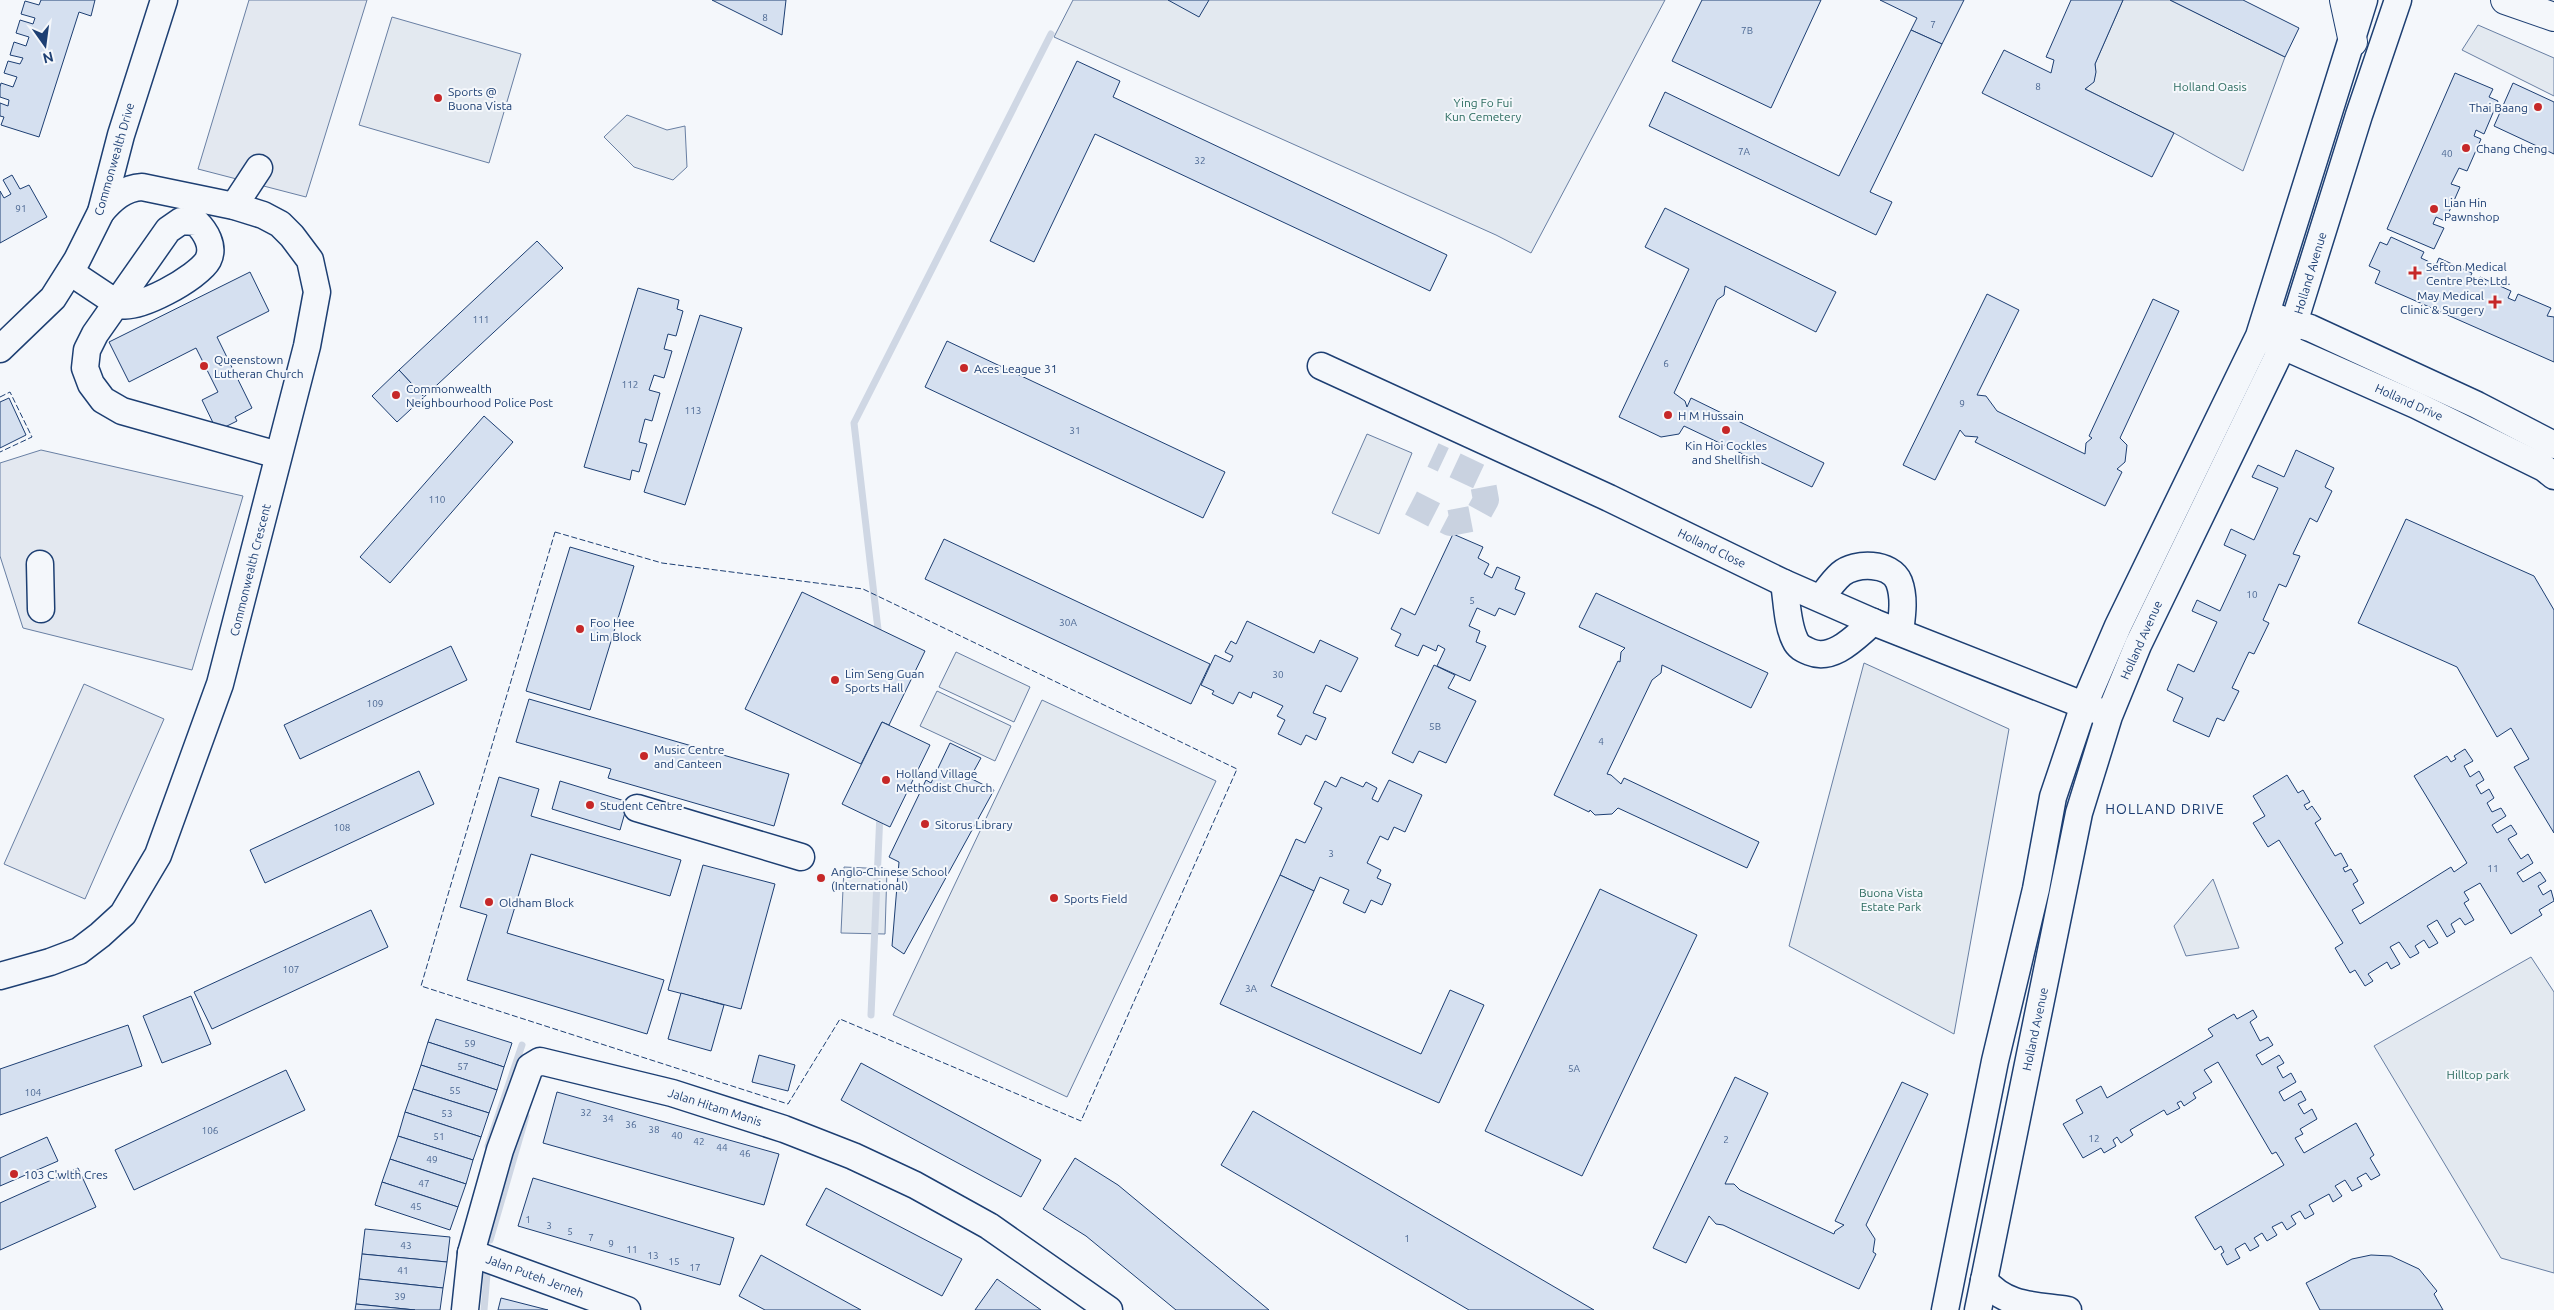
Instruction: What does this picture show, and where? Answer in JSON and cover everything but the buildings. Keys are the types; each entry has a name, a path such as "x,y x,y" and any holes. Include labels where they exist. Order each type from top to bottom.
{"main road":[{"path":"2344,0 2352,42"},
{"path":"2505,0 2554,17"}],"street":[{"name":"Commonwealth Drive","path":"0,349 53,298 70,272 101,212 121,134 164,0"},
{"name":"Holland Avenue","path":"1978,1310 2079,813 2108,716 2138,645 2164,561 2263,325 2364,0"},
{"name":"Holland Avenue","path":"1945,1310 1995,1061 2036,889 2053,797 2084,705 2118,626 2164,561 2284,347 2294,324 2358,115 2398,0"},
{"path":"101,212 112,199 133,188 142,187 133,173 121,134"},
{"path":"234,206 259,168"},
{"name":"Commonwealth Crescent","path":"0,976 50,962 79,951 123,914 158,855 220,684 312,322 317,292 310,260 292,236 280,224 262,215 234,206 142,187"},
{"path":"70,272 118,304 95,334 87,350 85,368 91,384 103,400 122,411 278,455"},
{"name":"Holland Drive","path":"2263,325 2294,324 2477,405 2554,445"},
{"name":"Holland Drive","path":"2263,325 2284,347 2441,417 2544,468 2554,476"},
{"name":"Holland Close","path":"1322,366 1609,498 1784,583 1874,622 2108,716"},
{"path":"40,564 41,610"},
{"path":"1821,598 1842,572 1861,566 1884,567 1898,579 1902,592 1900,632"},
{"path":"1784,583 1793,634 1800,648 1814,653 1828,653 1841,648 1874,622"},
{"path":"637,808 801,857"},
{"name":"Jalan Hitam Manis","path":"465,1310 471,1253 500,1150 530,1067 540,1061 672,1093 784,1129 853,1156 915,1185 989,1226 1109,1310"},
{"name":"Jalan Puteh Jerneh","path":"471,1253 627,1310"},
{"path":"1984,1280 1995,1293 2007,1300 2068,1310"}],"green space":[{"name":"Ying Fo Fui Kun Cemetery","path":"1073,0 1665,0 1531,253 1496,235 1054,37"},
{"name":"Holland Oasis","path":"2123,0 2170,0 2285,57 2243,171 2174,133 2085,89 2094,78 2096,72 2095,64"},
{"name":"Sports @ Buona Vista","path":"392,17 521,54 489,163 359,125"},
{"path":"2478,25 2554,58 2554,96 2462,50"},
{"path":"627,115 667,130 685,126 687,167 673,180 634,167 604,137"},
{"path":"1367,434 1412,453 1379,534 1332,513"},
{"path":"956,652 1030,687 1014,722 939,687"},
{"name":"Buona Vista Estate Park","path":"1864,663 2009,729 1954,1034 1789,946"},
{"path":"937,691 1011,726 995,761 920,726"},
{"name":"Sports Field","path":"1042,700 1216,781 1067,1097 893,1015"},
{"path":"844,867 887,869 885,934 841,933"},
{"path":"2213,879 2239,948 2186,956 2174,926"},
{"name":"Hilltop park","path":"2531,957 2554,992 2554,1273 2501,1258 2374,1046"}],"shaded area":[{"path":"249,0 367,0 306,197 198,169"},
{"path":"41,450 243,496 192,670 23,628 0,556 0,463"},
{"path":"84,684 164,719 85,899 4,864"}],"waterway":[{"path":"879,638 854,423 1051,34"},
{"path":"871,1015 880,813"},
{"path":"488,1146 522,1045"},
{"path":"490,1240 526,1116"},
{"path":"484,1310 487,1274"}],"tunnel":[{"path":"1411,503 1450,523 1476,518 1486,500 1482,478 1433,455"}],"fence":[{"path":"0,397 10,392 32,437 0,452"},
{"path":"555,532 662,563 863,589 1237,769 1081,1121 840,1019 788,1104 421,986 555,532"}],"place":[{"name":"Sports @ Buona Vista","path":"438,98"},
{"name":"Thai Baang","path":"2538,107"},
{"name":"Chang Cheng","path":"2466,148"},
{"name":"Lian Hin Pawnshop","path":"2434,209"},
{"name":"Sefton Medical Centre Pte. Ltd.","path":"2415,273"},
{"name":"May Medical Clinic & Surgery","path":"2495,302"},
{"name":"Queenstown Lutheran Church","path":"204,366"},
{"name":"Aces League 31","path":"964,368"},
{"name":"Commonwealth Neighbourhood Police Post","path":"396,395"},
{"name":"H M Hussain","path":"1668,415"},
{"name":"Kin Hoi Cockles and Shellfish","path":"1726,430"},
{"name":"Foo Hee Lim Block","path":"580,629"},
{"name":"Lim Seng Guan Sports Hall","path":"835,680"},
{"name":"Music Centre and Canteen","path":"644,756"},
{"name":"Holland Village Methodist Church","path":"886,780"},
{"name":"Student Centre","path":"590,805"},
{"name":"Sitorus Library","path":"925,824"},
{"name":"Anglo-Chinese School (International)","path":"821,878"},
{"name":"Sports Field","path":"1054,898"},
{"name":"Oldham Block","path":"489,902"},
{"name":"103 C'wlth Cres","path":"14,1174"}],"district":[{"name":"HOLLAND DRIVE","path":"2165,809"}]}
